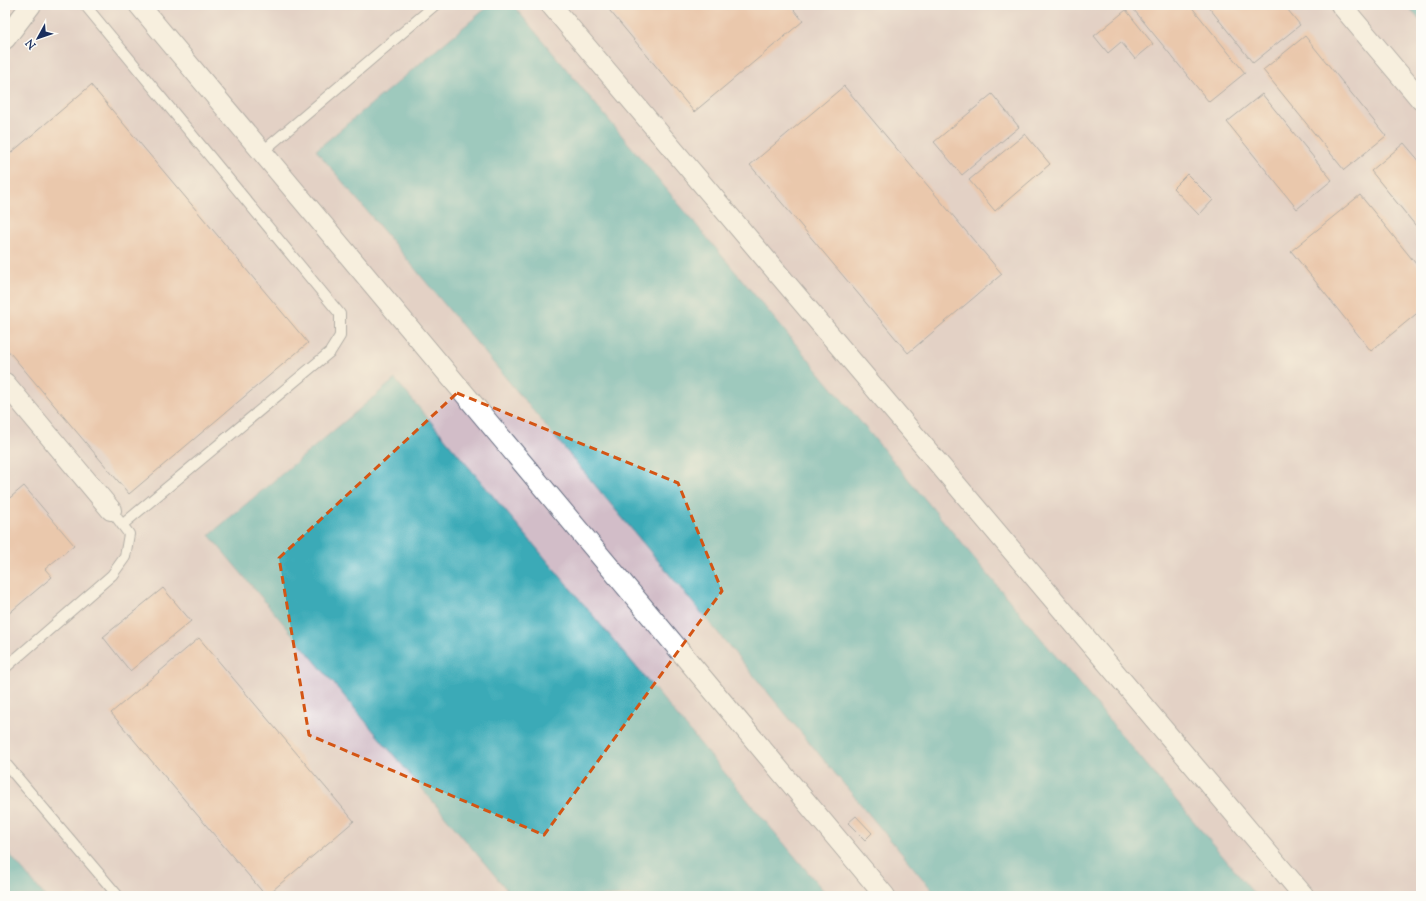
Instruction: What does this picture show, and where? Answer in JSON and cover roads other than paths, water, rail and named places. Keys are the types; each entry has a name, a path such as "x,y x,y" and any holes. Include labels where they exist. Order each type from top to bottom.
{"street":[{"path":"5,39 31,5"},
{"path":"138,5 885,896"},
{"path":"551,5 1304,896"},
{"path":"1341,5 1421,100"},
{"path":"5,383 116,518"}],"lane":[{"path":"5,668 112,575 125,557 129,534 116,518 330,352 340,336 340,314 85,5"},
{"path":"262,152 435,5"},
{"path":"5,763 118,896"}],"water":[{"path":"490,5 513,5 1256,896 937,896 316,150"},
{"path":"1407,5 1421,5 1421,22"},
{"path":"395,379 828,896 512,896 209,535"},
{"path":"5,849 45,896 5,896"}]}
